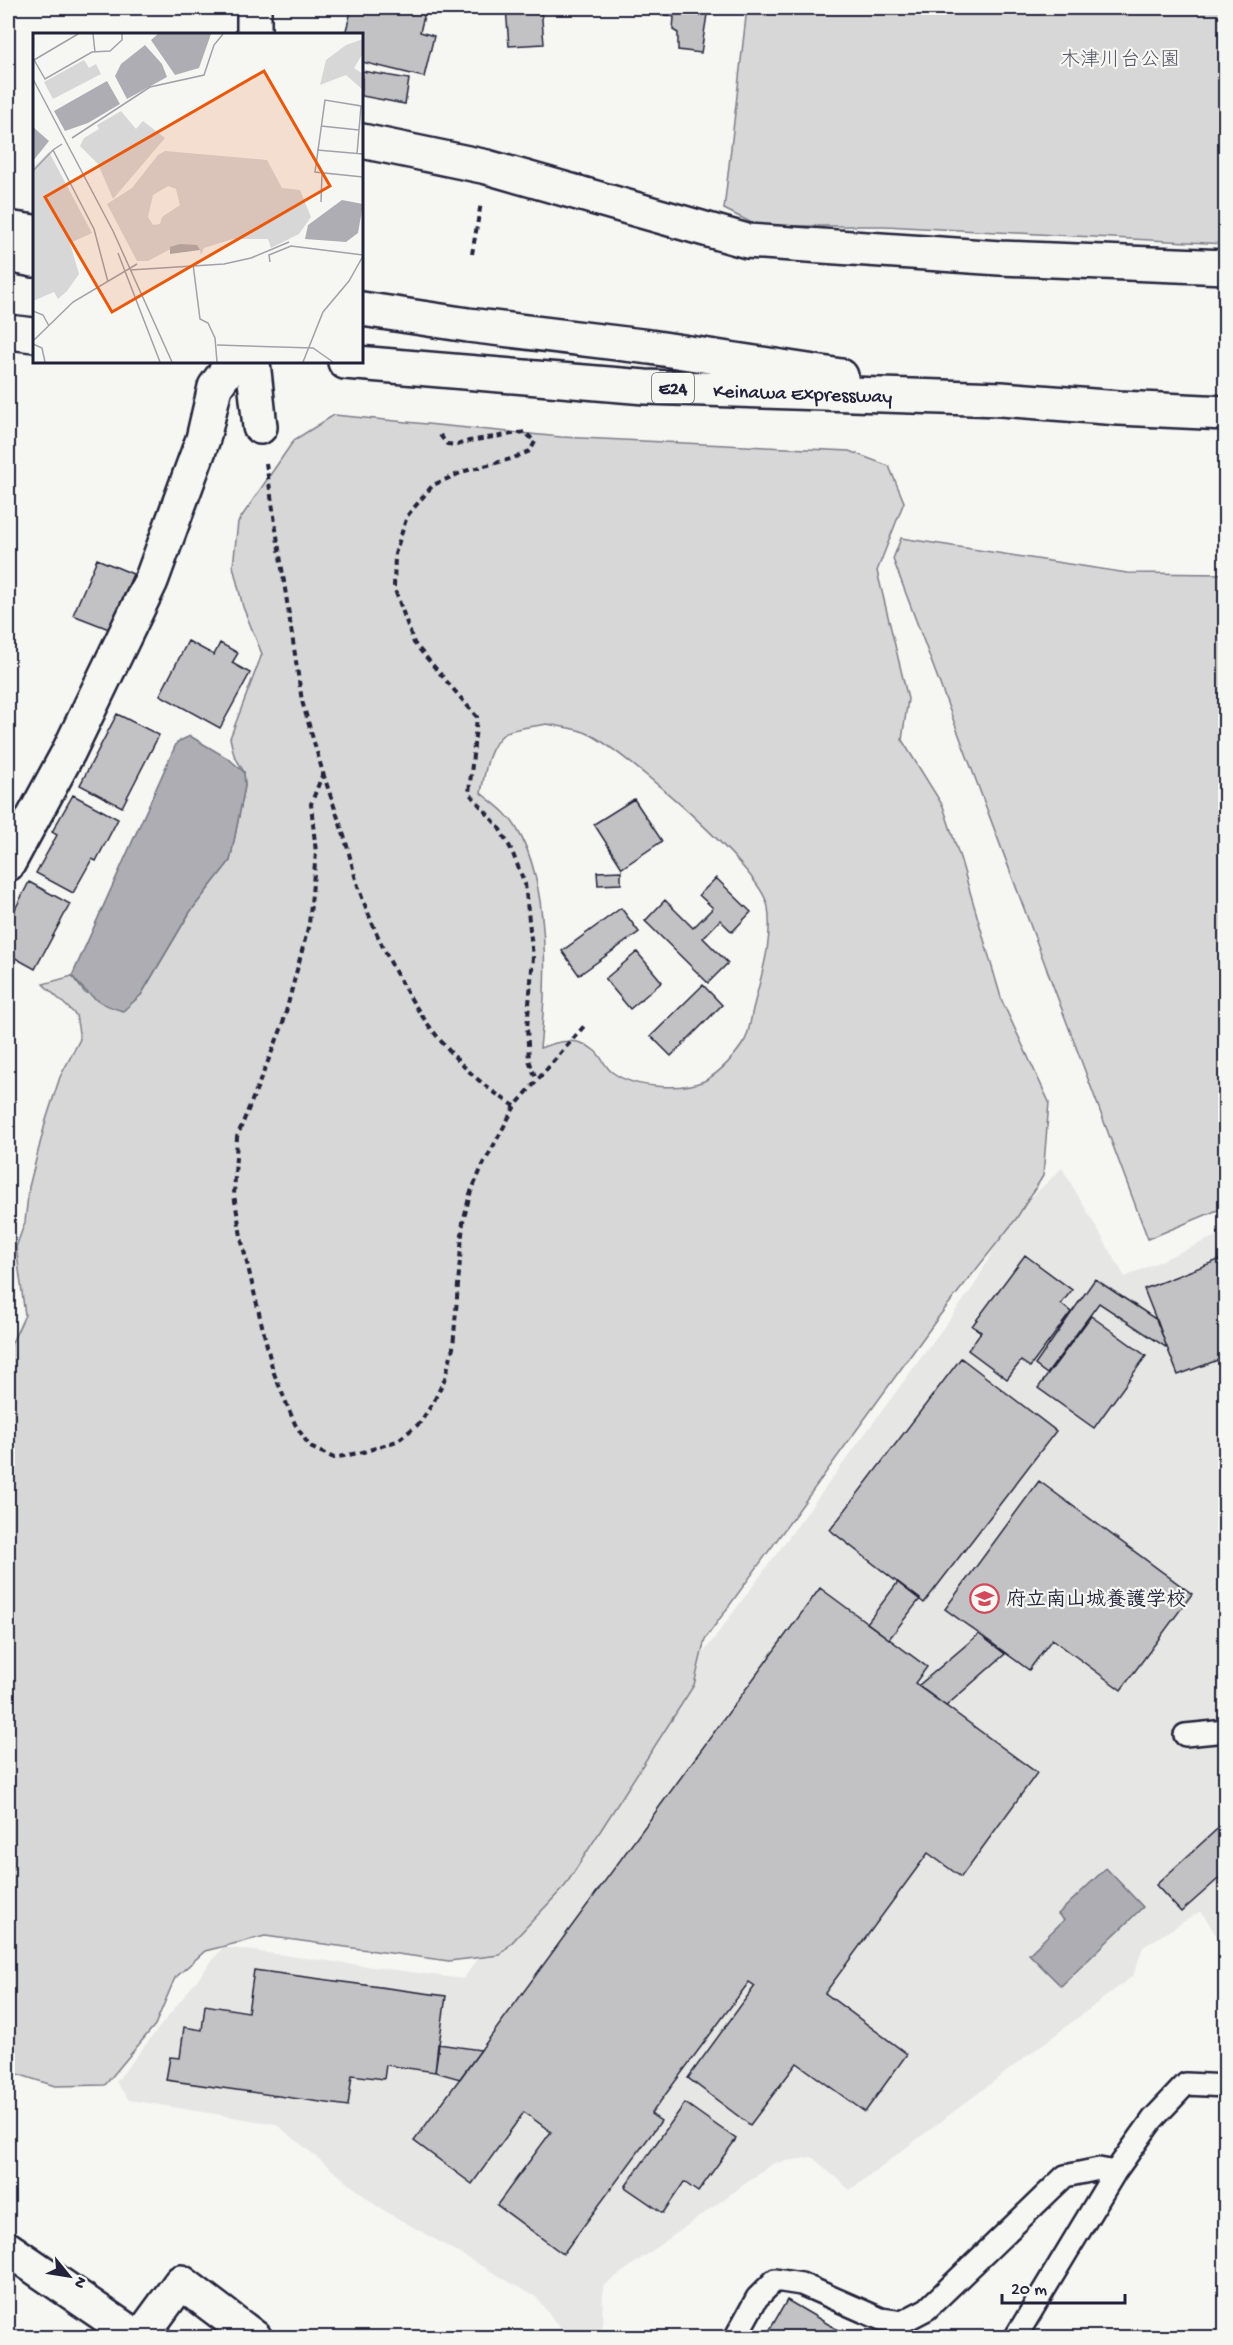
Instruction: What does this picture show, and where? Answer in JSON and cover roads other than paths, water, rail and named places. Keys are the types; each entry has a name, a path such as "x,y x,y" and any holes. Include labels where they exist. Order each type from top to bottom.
{"main road":[{"path":"254,8 254,33"},
{"path":"363,141 487,167 747,241 1000,258 1226,267"},
{"path":"8,228 33,232"},
{"path":"8,255 33,260"},
{"path":"363,309 468,325 650,347 1001,399"},
{"path":"8,332 33,334"},
{"path":"8,344 33,345"},
{"path":"8,864 68,753 151,581 203,439 215,387 232,363"},
{"path":"253,363 260,427"},
{"name":"Keinawa Expressway","path":"357,363 645,387 1001,399 1226,413"},
{"path":"8,2249 139,2337 181,2282 255,2337"}],"lane":[{"path":"1185,1735 1226,1731"},
{"path":"1014,2337 1115,2172 1153,2119 1186,2084 1226,2086"},
{"path":"735,2337 757,2298 775,2280 801,2284 880,2319 902,2322 927,2309 1065,2176 1099,2169 1115,2172"}],"place":[{"name":"府立南山城養護学校","path":"985,1598"}],"park label":[{"name":"木津川台公園","path":"1120,58"}]}
